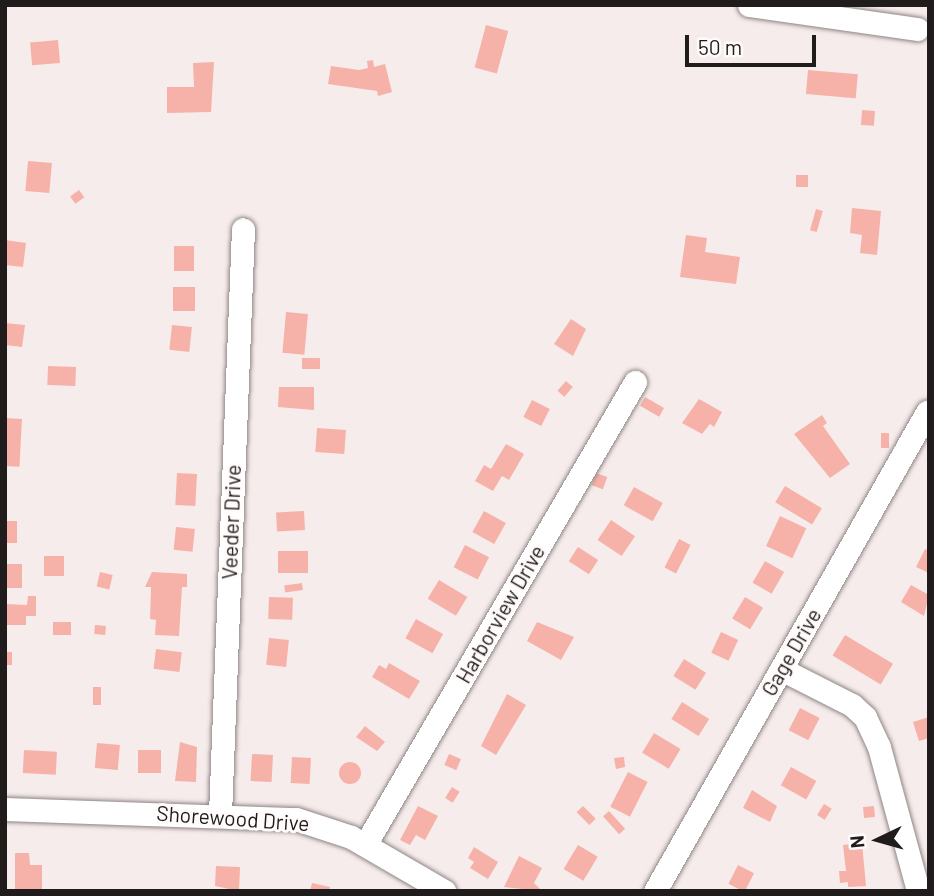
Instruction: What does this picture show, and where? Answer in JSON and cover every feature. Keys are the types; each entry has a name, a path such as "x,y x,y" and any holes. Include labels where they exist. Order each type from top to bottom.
{"street":[{"path":"749,5 917,29"},
{"name":"Veeder Drive","path":"220,814 243,229"},
{"name":"Harborview Drive","path":"365,845 635,382"},
{"name":"Gage Drive","path":"655,891 927,412"},
{"path":"781,669 852,705 864,718 879,747 918,891"},
{"name":"Shorewood Drive","path":"5,809 220,814 324,825 365,845 444,891"}],"building":[{"path":"486,25 508,31 497,73 475,68"},
{"path":"58,40 60,63 32,65 30,42"},
{"path":"373,60 374,67 385,64 392,92 378,96 377,91 328,84 331,66 359,70 368,68 367,61"},
{"path":"214,62 211,112 167,113 167,87 194,87 193,63"},
{"path":"808,70 858,74 856,98 806,94"},
{"path":"862,110 875,111 874,126 861,125"},
{"path":"28,161 52,163 49,193 25,191"},
{"path":"796,175 808,175 808,187 796,187"},
{"path":"79,190 84,197 75,204 70,196"},
{"path":"852,208 881,211 877,255 860,253 862,235 850,233"},
{"path":"816,209 823,211 817,232 810,230"},
{"path":"686,235 707,238 705,252 740,257 736,284 680,277"},
{"path":"5,240 26,243 23,267 5,265"},
{"path":"174,246 194,246 194,271 174,271"},
{"path":"173,287 195,287 195,311 173,311"},
{"path":"286,312 308,314 304,355 282,353"},
{"path":"571,319 586,329 573,356 554,344"},
{"path":"5,323 25,325 22,347 5,345"},
{"path":"172,325 192,327 189,352 169,350"},
{"path":"302,358 320,358 320,369 302,369"},
{"path":"48,366 76,367 75,386 47,385"},
{"path":"566,381 573,387 564,397 557,391"},
{"path":"279,387 314,387 314,410 278,407"},
{"path":"645,397 664,408 659,417 640,406"},
{"path":"699,399 722,412 714,427 710,424 702,434 682,423"},
{"path":"532,400 550,409 541,426 523,417"},
{"path":"822,415 827,423 823,426 850,464 830,478 794,434"},
{"path":"5,418 22,419 19,467 5,466"},
{"path":"317,428 346,430 344,454 315,452"},
{"path":"881,433 889,433 889,448 881,448"},
{"path":"506,444 524,454 509,480 502,476 493,491 475,481 484,465 491,469"},
{"path":"177,473 197,474 195,506 175,505"},
{"path":"596,473 607,477 603,489 592,485"},
{"path":"785,486 822,508 812,524 775,502"},
{"path":"634,487 663,503 653,521 624,505"},
{"path":"304,511 305,530 277,531 276,512"},
{"path":"484,511 506,523 494,544 472,532"},
{"path":"780,516 806,528 792,558 766,546"},
{"path":"611,520 635,536 622,556 598,540"},
{"path":"5,521 17,521 17,543 5,543"},
{"path":"176,527 195,529 192,552 174,550"},
{"path":"679,539 691,545 676,573 664,568"},
{"path":"465,545 489,557 478,580 454,567"},
{"path":"578,547 598,560 589,574 569,561"},
{"path":"925,549 929,551 929,573 916,567"},
{"path":"278,551 308,551 308,573 278,573"},
{"path":"44,556 64,556 64,576 44,576"},
{"path":"765,561 784,572 772,594 752,583"},
{"path":"5,564 22,564 22,588 5,588"},
{"path":"100,572 113,575 109,590 97,587"},
{"path":"152,572 187,574 187,587 182,587 179,636 155,635 156,620 150,619 151,587 145,587"},
{"path":"439,580 467,597 456,616 428,599"},
{"path":"302,583 303,590 285,592 284,586"},
{"path":"911,585 929,595 924,616 901,602"},
{"path":"28,596 36,596 36,616 26,616 26,625 5,625 5,604 27,605"},
{"path":"269,597 293,598 292,620 268,619"},
{"path":"745,597 763,608 750,629 732,618"},
{"path":"416,619 443,634 432,653 405,638"},
{"path":"53,622 71,622 71,635 53,635"},
{"path":"537,622 574,637 561,660 527,641"},
{"path":"95,625 106,626 105,635 94,634"},
{"path":"721,632 738,640 728,661 711,653"},
{"path":"845,635 893,664 881,684 833,656"},
{"path":"269,638 289,640 286,667 266,665"},
{"path":"156,649 182,652 179,672 154,669"},
{"path":"5,652 12,652 12,665 5,665"},
{"path":"684,659 706,673 695,690 673,676"},
{"path":"389,663 420,681 409,699 372,677 379,665 386,669"},
{"path":"93,687 101,687 101,705 93,705"},
{"path":"507,694 526,705 496,755 481,746"},
{"path":"682,702 709,719 699,736 671,719"},
{"path":"800,708 820,718 808,740 789,730"},
{"path":"929,717 929,738 919,741 913,722"},
{"path":"365,726 385,742 377,751 356,737"},
{"path":"654,733 681,749 669,769 642,753"},
{"path":"180,742 197,747 196,782 175,781"},
{"path":"97,743 120,745 118,770 95,768"},
{"path":"24,750 57,752 56,775 23,773"},
{"path":"138,750 161,750 161,773 138,773"},
{"path":"252,754 273,755 272,782 251,781"},
{"path":"449,754 461,759 456,770 444,765"},
{"path":"292,757 311,758 310,784 291,783"},
{"path":"624,757 625,767 616,769 614,758"},
{"path":"350,762 358,765 361,773 358,781 350,784 342,781 339,773 342,765"},
{"path":"791,767 816,781 806,799 781,785"},
{"path":"628,772 648,782 630,817 610,807"},
{"path":"452,787 460,792 453,803 445,798"},
{"path":"752,790 777,806 770,822 743,808"},
{"path":"824,804 832,809 825,820 817,815"},
{"path":"418,806 438,816 425,840 416,835 410,845 400,840"},
{"path":"583,806 596,819 589,825 577,812"},
{"path":"874,806 875,817 864,818 863,807"},
{"path":"609,811 625,829 619,834 603,816"},
{"path":"862,843 866,886 848,887 848,882 840,883 839,871 846,871 843,845"},
{"path":"578,845 598,857 583,881 564,869"},
{"path":"474,847 498,862 488,879 470,868 474,862 468,858"},
{"path":"15,853 29,853 30,865 42,865 42,891 15,891"},
{"path":"519,856 542,868 534,883 542,891 504,887"},
{"path":"738,865 754,873 745,891 728,884"},
{"path":"216,866 240,867 239,891 215,886"},
{"path":"312,883 330,887 329,891 310,891"}]}
